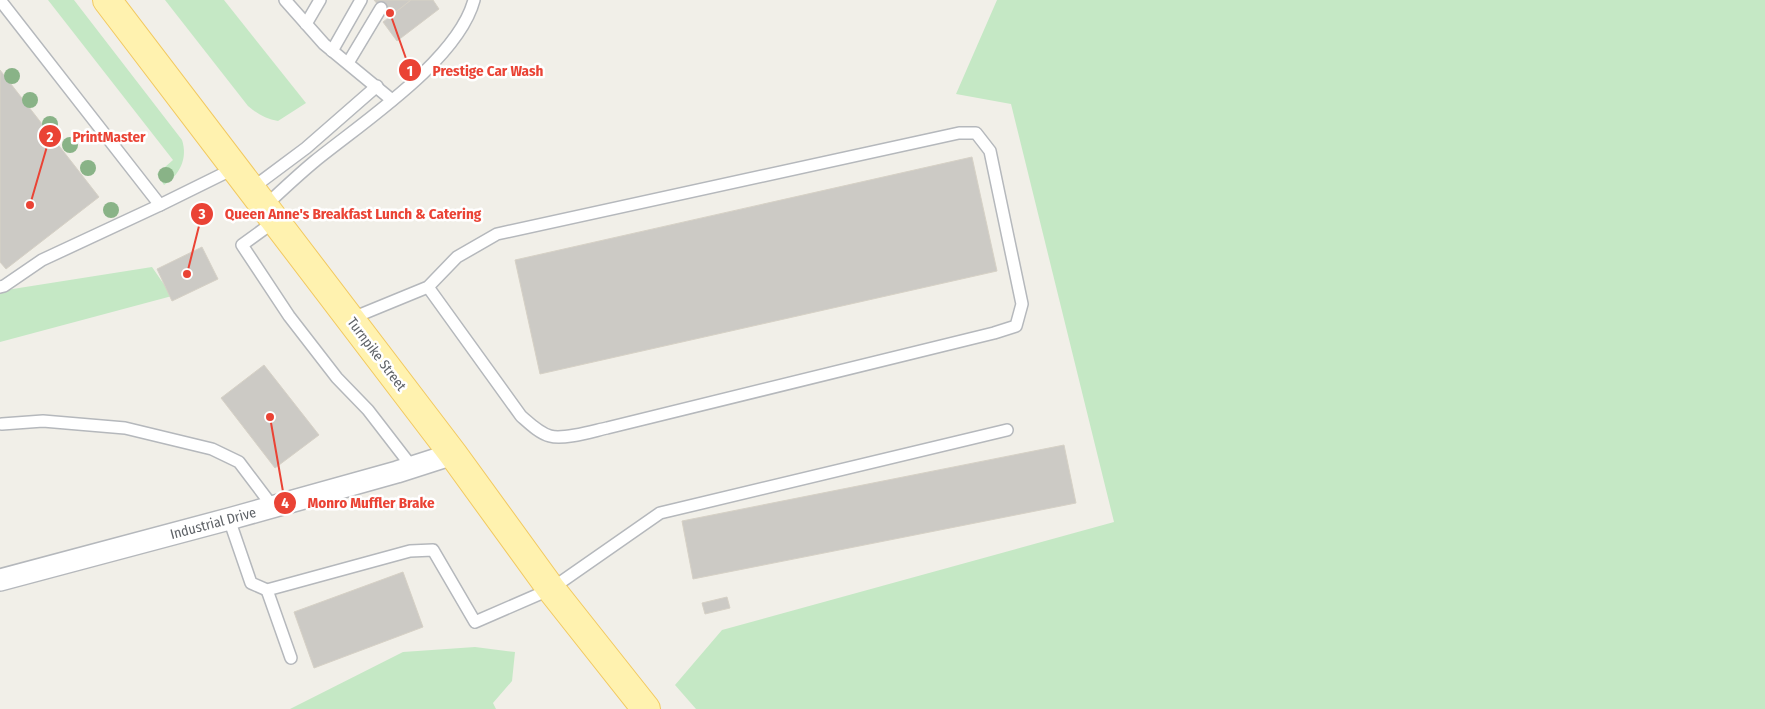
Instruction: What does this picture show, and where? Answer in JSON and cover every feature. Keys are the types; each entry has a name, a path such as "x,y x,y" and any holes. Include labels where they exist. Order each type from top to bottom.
{"main road":[{"name":"Turnpike Street","path":"107,0 453,454 552,589 646,709"}],"street":[{"name":"Industrial Drive","path":"0,580 273,507 453,454"}],"lane":[{"path":"0,0 160,205"},
{"path":"306,24 320,0"},
{"path":"332,51 361,0"},
{"path":"263,206 419,76 449,46 472,8 474,0"},
{"path":"291,2 306,24 332,51 392,100"},
{"path":"348,63 380,8"},
{"path":"377,86 306,148 263,206 242,245 289,316 337,378 368,410 412,467"},
{"path":"350,319 428,287 457,257 497,234 958,133 976,133 990,151 1022,304 1016,326 994,333 608,428 565,436 550,436 534,428 521,416 428,287"},
{"path":"0,287 42,260 235,168"},
{"path":"2,424 43,422 125,428 212,449 238,462 273,507"},
{"path":"229,519 252,583 267,590 410,551 433,550 475,622 552,589 660,513 1007,430"},
{"path":"267,590 290,658"}],"green space":[{"path":"48,0 74,0 182,140 184,153 181,166 170,181 164,185 157,174 173,160"},
{"path":"165,0 224,0 306,103 278,121 266,117 248,106"},
{"path":"997,0 1765,0 1765,709 696,709 675,685 722,630 1114,522 1011,104 956,94"},
{"path":"152,267 172,296 0,342 0,291"},
{"path":"475,647 515,652 512,681 493,703 496,709 290,709 403,652"}],"building":[{"path":"374,0 411,0 389,18"},
{"path":"411,0 433,0 439,9 397,41 383,22"},
{"path":"0,70 99,197 6,269 0,262"},
{"path":"972,157 997,271 540,374 515,260"},
{"path":"202,247 218,279 172,301 157,269"},
{"path":"264,365 319,435 275,468 221,398"},
{"path":"1064,445 1076,503 693,579 682,521"},
{"path":"403,572 423,627 314,668 294,612"},
{"path":"727,597 730,608 705,614 702,603"}],"place":[{"name":"Prestige Car Wash","path":"390,13"},
{"name":"PrintMaster","path":"30,205"},
{"name":"Queen Anne's Breakfast Lunch & Catering","path":"187,274"},
{"name":"Monro Muffler Brake","path":"270,417"}]}
